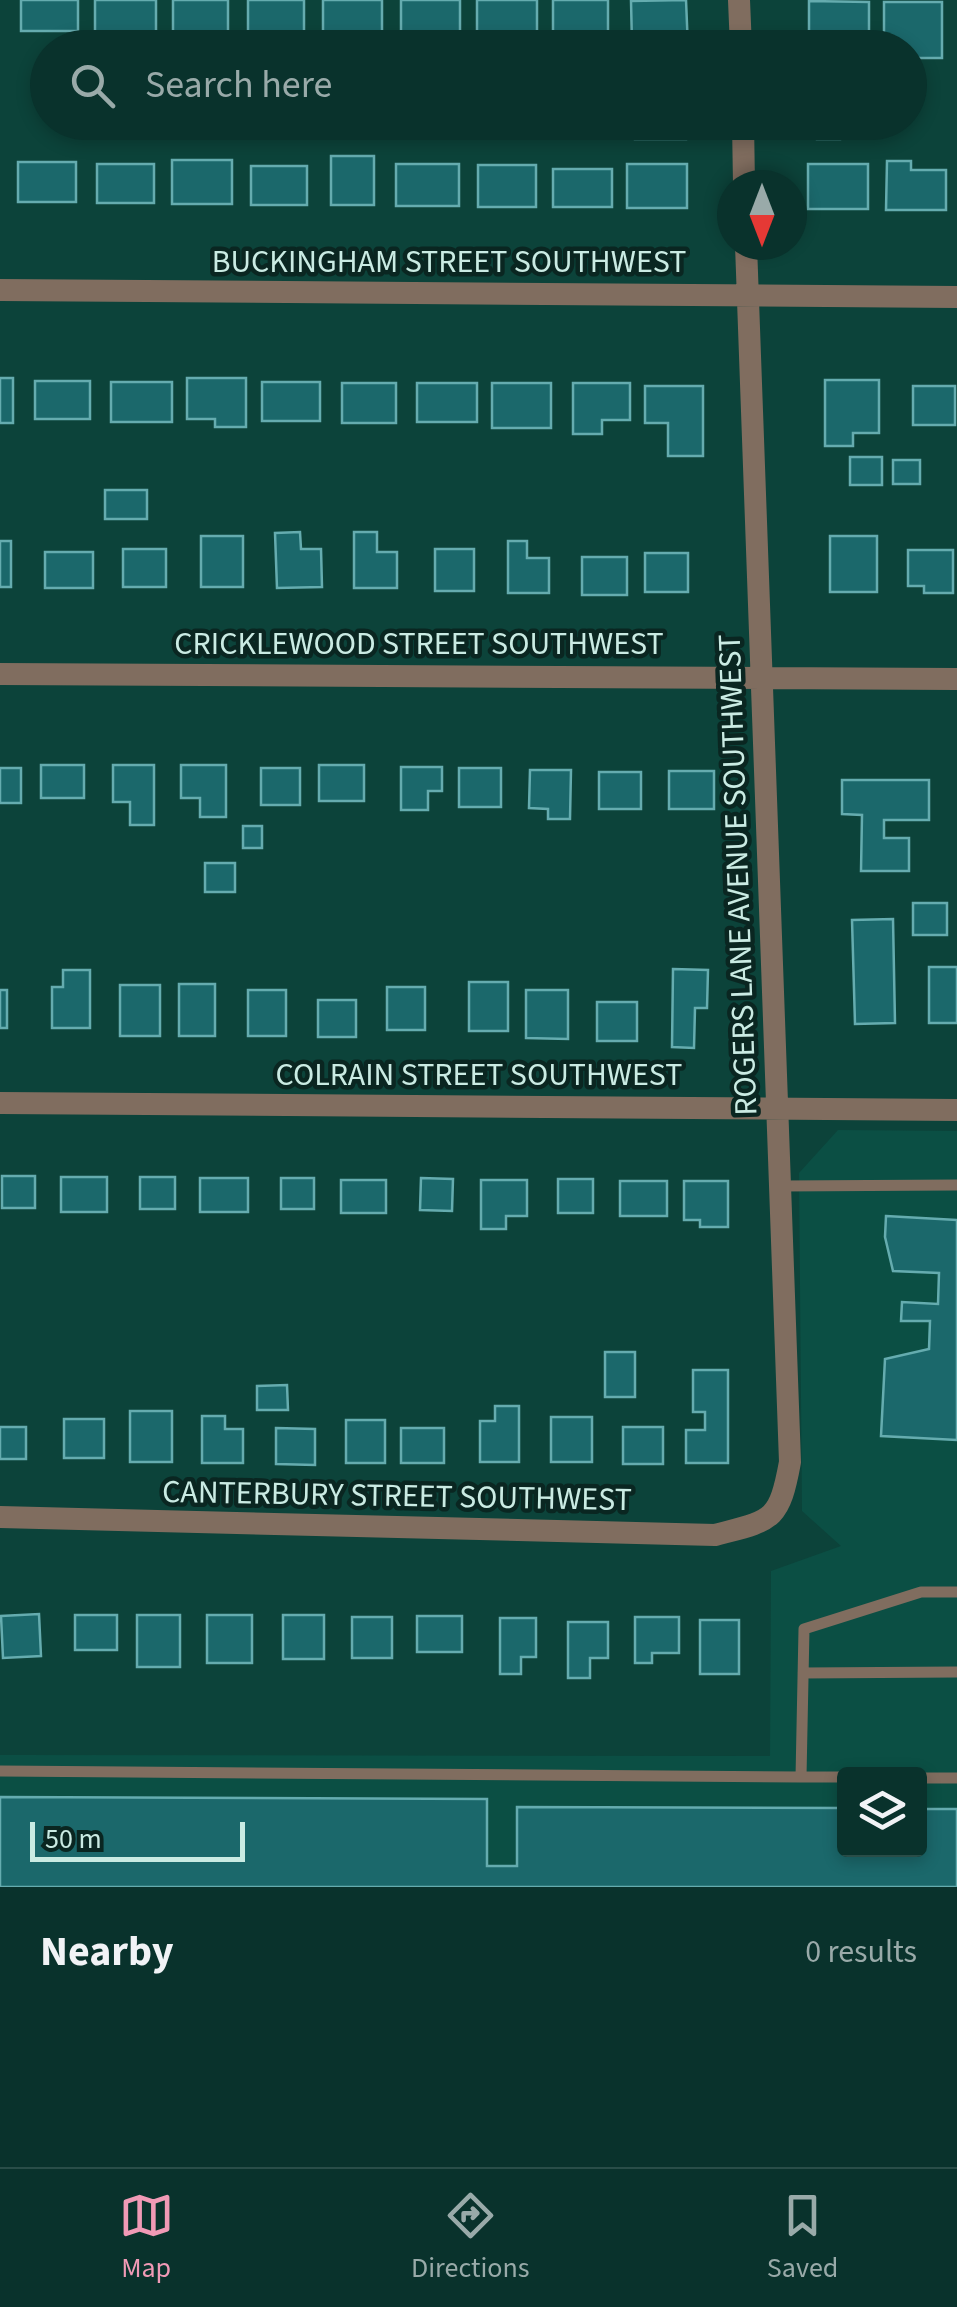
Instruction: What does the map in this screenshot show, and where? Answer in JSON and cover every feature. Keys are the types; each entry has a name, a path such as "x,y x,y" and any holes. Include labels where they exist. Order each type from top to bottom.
{"street":[{"path":"740,0 741,30"},
{"path":"743,140 744,170"},
{"name":"ROGERS LANE AVENUE SOUTHWEST","path":"747,260 790,1462 783,1502"},
{"name":"BUCKINGHAM STREET SOUTHWEST","path":"0,290 957,297"},
{"name":"CRICKLEWOOD STREET SOUTHWEST","path":"0,674 957,679"},
{"name":"COLRAIN STREET SOUTHWEST","path":"0,1102 957,1110"},
{"name":"CANTERBURY STREET SOUTHWEST","path":"0,1517 715,1536 761,1524 783,1502"}],"lane":[{"path":"780,1186 957,1185"},
{"path":"801,1777 804,1630 921,1592 957,1592"},
{"path":"804,1672 957,1672"},
{"path":"0,1771 837,1777"},
{"path":"927,1778 957,1778"}],"shaded area":[{"path":"838,1130 957,1131 957,1887 0,1887 0,1755 770,1756 771,1571 841,1546 802,1511 799,1173"}],"building":[{"path":"21,0 78,0 78,30 21,31"},
{"path":"95,0 156,0 156,30 95,30"},
{"path":"173,0 228,0 228,30 173,30"},
{"path":"248,0 304,0 304,30 248,30"},
{"path":"323,0 382,0 382,30 323,30"},
{"path":"401,0 460,0 460,30 401,30"},
{"path":"477,0 537,0 537,30 477,30"},
{"path":"553,0 608,0 608,30 553,30"},
{"path":"686,0 687,30 632,30 631,1"},
{"path":"809,1 869,2 869,30 809,30"},
{"path":"884,2 942,2 942,58 927,58 927,30 884,30"},
{"path":"331,156 374,156 374,205 331,205"},
{"path":"172,160 232,160 232,204 172,204"},
{"path":"887,161 911,161 911,170 946,170 946,210 886,210"},
{"path":"18,162 76,162 76,202 18,202"},
{"path":"97,164 154,164 154,203 97,203"},
{"path":"396,164 459,164 459,206 396,206"},
{"path":"627,164 687,164 687,208 627,208"},
{"path":"808,164 868,164 868,209 808,209"},
{"path":"478,165 536,165 536,207 478,207"},
{"path":"251,166 307,166 307,205 251,205"},
{"path":"553,169 612,169 612,207 553,207"},
{"path":"0,378 13,378 13,423 0,423"},
{"path":"187,378 246,378 246,427 215,427 215,419 187,419"},
{"path":"825,380 879,380 879,433 853,433 853,446 825,446"},
{"path":"35,381 90,381 90,419 35,419"},
{"path":"111,382 172,382 172,422 111,422"},
{"path":"262,382 320,382 320,421 262,421"},
{"path":"342,383 396,383 396,423 342,423"},
{"path":"417,383 477,383 477,422 417,422"},
{"path":"492,383 551,383 551,428 492,428"},
{"path":"573,383 630,383 630,420 602,420 602,434 573,434"},
{"path":"645,386 703,386 703,456 668,456 668,423 645,423"},
{"path":"913,386 955,386 955,425 913,425"},
{"path":"850,457 882,457 882,485 850,485"},
{"path":"893,460 920,460 920,484 893,484"},
{"path":"105,490 147,490 147,519 105,519"},
{"path":"300,532 301,549 321,549 322,587 277,588 275,533"},
{"path":"354,532 377,532 377,552 397,552 397,588 354,588"},
{"path":"201,536 243,536 243,587 201,587"},
{"path":"830,536 877,536 877,592 830,592"},
{"path":"0,541 11,541 11,587 0,587"},
{"path":"508,541 527,541 527,558 549,558 549,593 508,593"},
{"path":"123,549 166,549 166,587 123,587"},
{"path":"435,549 474,549 474,591 435,591"},
{"path":"908,550 953,550 953,593 924,593 924,586 908,586"},
{"path":"45,552 93,552 93,588 45,588"},
{"path":"645,553 688,553 688,592 645,592"},
{"path":"582,557 627,557 627,595 582,595"},
{"path":"41,765 84,765 84,798 41,798"},
{"path":"113,765 154,765 154,825 130,825 130,802 113,802"},
{"path":"181,765 226,765 226,817 200,817 200,798 181,798"},
{"path":"319,765 364,765 364,801 319,801"},
{"path":"401,767 442,767 442,791 428,791 428,810 401,810"},
{"path":"0,768 21,768 21,803 0,803"},
{"path":"261,768 300,768 300,805 261,805"},
{"path":"459,768 501,768 501,807 459,807"},
{"path":"530,770 571,770 570,819 548,819 548,809 529,808"},
{"path":"669,771 714,771 714,809 669,809"},
{"path":"599,772 641,772 641,809 599,809"},
{"path":"842,780 929,780 929,820 884,820 884,838 909,838 909,871 861,871 862,815 842,814"},
{"path":"243,826 262,826 262,848 243,848"},
{"path":"205,863 235,863 235,892 205,892"},
{"path":"913,903 947,903 947,935 913,935"},
{"path":"893,919 895,1023 855,1024 852,920"},
{"path":"929,967 957,967 957,1023 929,1023"},
{"path":"673,969 708,970 707,1008 695,1008 694,1048 672,1047"},
{"path":"63,970 90,970 90,1028 52,1028 52,987 63,987"},
{"path":"469,982 508,982 508,1031 469,1031"},
{"path":"179,984 215,984 215,1036 179,1036"},
{"path":"120,985 160,985 160,1036 120,1036"},
{"path":"387,987 425,987 425,1030 387,1030"},
{"path":"0,990 7,990 7,1028 0,1028"},
{"path":"248,990 286,990 286,1036 248,1036"},
{"path":"526,990 568,990 568,1039 526,1038"},
{"path":"318,1000 356,1000 356,1037 318,1037"},
{"path":"597,1002 637,1002 637,1041 597,1041"},
{"path":"2,1176 35,1176 35,1208 2,1208"},
{"path":"61,1177 107,1177 107,1212 61,1212"},
{"path":"140,1177 175,1177 175,1209 140,1209"},
{"path":"200,1178 248,1178 248,1212 200,1212"},
{"path":"281,1178 314,1178 314,1209 281,1209"},
{"path":"421,1178 453,1179 452,1211 420,1210"},
{"path":"558,1179 593,1179 593,1213 558,1213"},
{"path":"341,1180 386,1180 386,1213 341,1213"},
{"path":"481,1180 527,1180 527,1216 506,1216 506,1229 481,1229"},
{"path":"620,1181 667,1181 667,1216 620,1216"},
{"path":"684,1181 728,1181 728,1227 700,1227 700,1220 684,1220"},
{"path":"886,1216 957,1220 957,1440 881,1436 885,1359 929,1349 930,1321 901,1321 902,1302 938,1304 939,1273 893,1271 885,1237"},
{"path":"605,1352 635,1352 635,1397 605,1397"},
{"path":"693,1370 728,1370 728,1463 686,1463 686,1430 705,1430 705,1412 693,1412"},
{"path":"287,1385 288,1410 257,1410 257,1386"},
{"path":"495,1406 519,1406 519,1462 480,1462 480,1421 495,1421"},
{"path":"130,1411 172,1411 172,1462 130,1462"},
{"path":"202,1416 225,1416 225,1429 243,1429 243,1463 202,1463"},
{"path":"551,1417 592,1417 592,1462 551,1462"},
{"path":"64,1419 104,1419 104,1458 64,1458"},
{"path":"346,1420 385,1420 385,1463 346,1463"},
{"path":"0,1427 26,1427 26,1459 0,1459"},
{"path":"623,1427 663,1427 663,1464 623,1464"},
{"path":"276,1428 315,1429 315,1465 276,1464"},
{"path":"401,1428 444,1428 444,1463 401,1463"},
{"path":"39,1614 41,1656 3,1658 1,1616"},
{"path":"75,1615 117,1615 117,1650 75,1650"},
{"path":"137,1615 180,1615 180,1667 137,1667"},
{"path":"207,1615 252,1615 252,1663 207,1663"},
{"path":"283,1615 324,1615 324,1659 283,1659"},
{"path":"417,1616 462,1616 462,1652 417,1652"},
{"path":"352,1617 392,1617 392,1658 352,1658"},
{"path":"635,1617 679,1617 679,1653 652,1653 652,1663 635,1663"},
{"path":"500,1618 536,1618 536,1657 521,1657 521,1674 500,1674"},
{"path":"700,1620 739,1620 739,1674 700,1674"},
{"path":"568,1622 608,1622 608,1658 590,1658 590,1678 568,1678"},
{"path":"0,1797 487,1799 487,1866 517,1866 517,1807 837,1808 837,1857 927,1857 927,1809 957,1809 957,1887 0,1887"}]}
